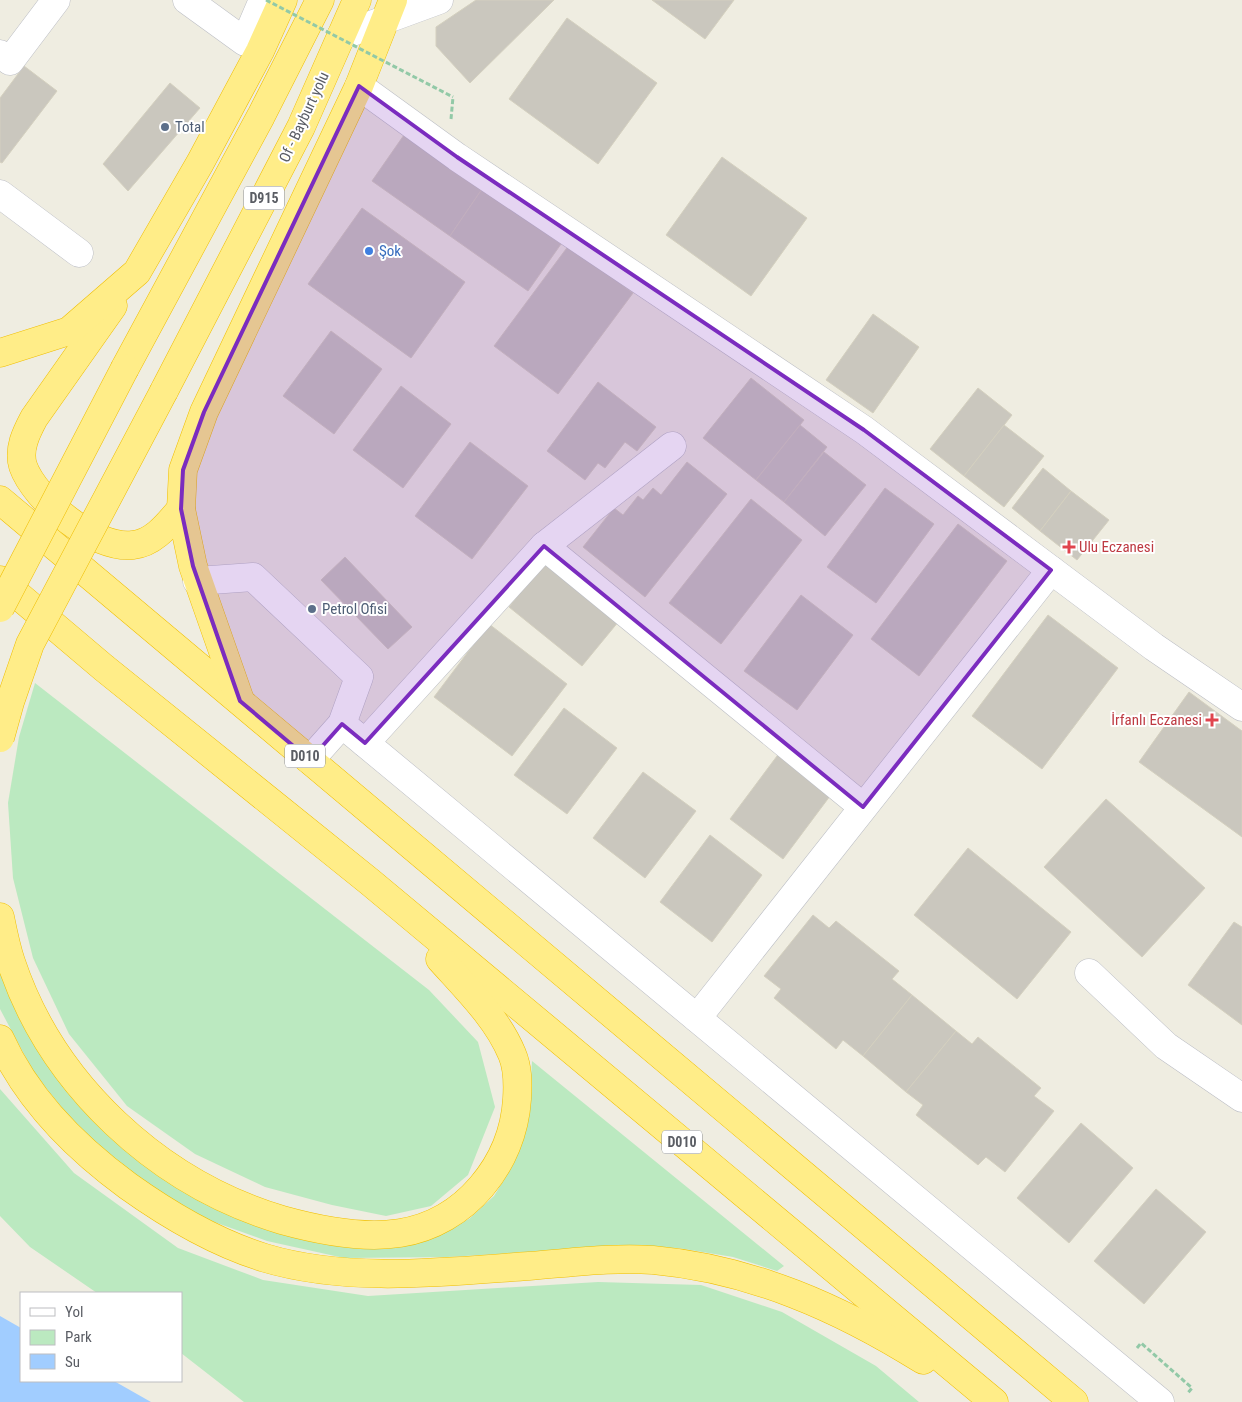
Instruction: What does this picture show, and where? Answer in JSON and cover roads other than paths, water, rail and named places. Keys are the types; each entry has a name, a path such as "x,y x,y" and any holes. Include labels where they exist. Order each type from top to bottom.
{"highway":[{"path":"181,510 160,533 148,541 133,546 108,542 64,518 45,502 23,465 22,450 25,436 34,418 137,272 251,69 283,0"},
{"name":"D915","path":"0,608 125,368 262,116 320,0"},
{"name":"Of - Bayburt yolu","path":"0,738 30,644 301,127 356,0"},
{"path":"240,701 198,581 181,510 183,470 204,412 359,86 389,10"},
{"path":"0,353 69,331 137,272"},
{"name":"D010","path":"0,500 1074,1402"},
{"name":"D010","path":"0,580 104,668 370,882 994,1402"},
{"path":"0,917 10,961 52,1048 97,1104 145,1149 199,1186 273,1217 299,1224 358,1234 400,1233 436,1222 453,1213 468,1202 494,1170 512,1128 516,1107 517,1068 512,1053 489,1016 370,882"},
{"path":"0,1039 24,1081 55,1121 83,1151 110,1173 173,1216 240,1250 290,1264 379,1273 447,1271 628,1260 677,1264 736,1274 782,1289 840,1314 912,1353 990,1402"}],"street":[{"path":"0,54 10,61 56,0"},
{"path":"187,0 245,42 264,0"},
{"path":"341,36 389,10 439,0"},
{"path":"359,86 457,157 864,430 1154,647 1242,707"},
{"path":"0,194 79,253"},
{"path":"365,743 544,546 672,446"},
{"path":"544,546 863,807"},
{"path":"696,1018 1051,570"},
{"path":"198,581 253,578 359,677 342,724 310,760"},
{"path":"342,724 1160,1402"},
{"path":"1089,972 1166,1046 1242,1098"}],"water":[{"path":"0,1316 20,1327 20,1382 116,1382 151,1402 0,1402"}],"place":[{"name":"Total","path":"165,127"},
{"name":"Şok","path":"369,251"},
{"name":"Ulu Eczanesi","path":"1069,547"},
{"name":"Petrol Ofisi","path":"312,609"},
{"name":"İrfanlı Eczanesi","path":"1212,720"}]}
